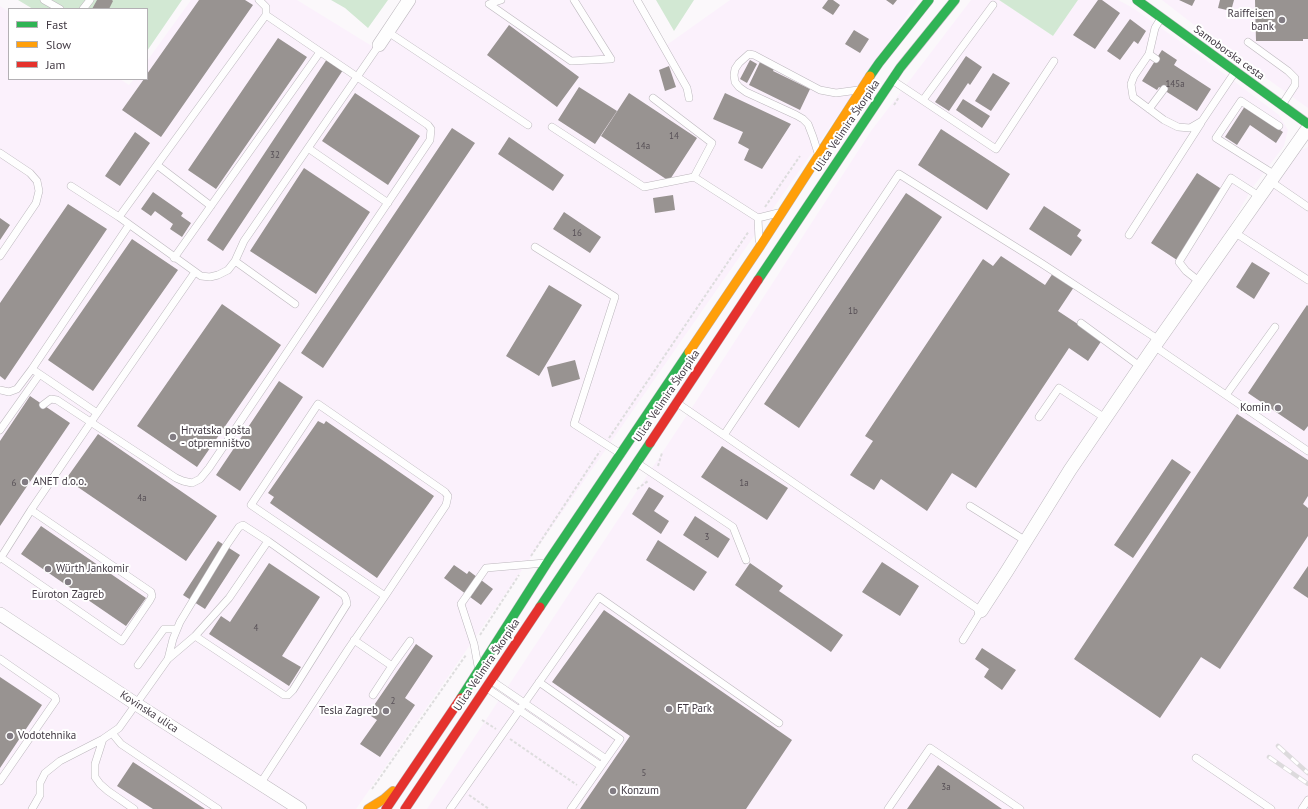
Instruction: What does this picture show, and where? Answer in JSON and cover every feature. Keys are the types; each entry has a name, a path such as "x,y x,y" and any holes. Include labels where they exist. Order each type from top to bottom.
{"main road":[{"name":"Ulica Velimira Škorpika","path":"386,809 479,671 548,563 759,248 879,63 929,0"},
{"name":"Ulica Velimira Škorpika","path":"405,809 900,68 955,0"},
{"name":"Samoborska cesta","path":"1137,0 1308,124"},
{"path":"368,809 384,799 405,782"}],"street":[{"path":"379,45 409,0"},
{"path":"981,611 1070,470 1105,418 1308,128"},
{"name":"Kovinska ulica","path":"0,614 136,704 300,809"}],"lane":[{"path":"44,0 58,8"},
{"path":"84,8 90,0"},
{"path":"119,217 266,15 266,7 259,0"},
{"path":"501,0 489,4 571,61 611,59 574,0"},
{"path":"637,0 687,88 689,98"},
{"path":"923,100 993,5"},
{"path":"43,405 51,399 58,400 176,478 183,481 192,482 200,479 214,462 430,140 431,129 428,125 266,15"},
{"path":"1161,18 1155,28 1149,54 1134,76 1131,84 1133,97 1164,120 1178,128 1190,128 1202,122 1204,118"},
{"path":"388,32 528,126"},
{"path":"1248,42 1288,71 1295,78 1295,85 1282,105"},
{"path":"71,186 119,217 201,276 210,277 218,275 228,270 235,261 244,241 379,45"},
{"path":"174,258 320,52"},
{"path":"819,156 808,124 796,115 746,92 739,87 735,82 735,69 744,57 749,54 754,55 820,90 836,93 862,90"},
{"path":"1149,54 1156,59"},
{"path":"892,80 996,149 1054,61"},
{"path":"1129,235 1235,72"},
{"path":"1149,109 1164,90"},
{"path":"653,98 712,143 694,177"},
{"path":"1279,126 1241,101 1216,138 1272,178 1308,207"},
{"path":"552,127 644,187 694,177 758,218 782,212"},
{"path":"308,148 388,203"},
{"path":"0,153 30,173 37,181 39,191 36,203 0,256"},
{"path":"156,165 211,206"},
{"path":"724,435 899,174 1041,263 1157,343 1226,395 1308,451"},
{"path":"1200,282 1186,271 1179,262 1231,178 1259,196"},
{"path":"758,218 759,248"},
{"path":"0,390 9,392 17,389 129,225"},
{"path":"1234,232 1308,280"},
{"path":"535,247 614,297 574,424 621,454"},
{"path":"235,261 296,304"},
{"path":"31,510 151,592 152,596 150,600 122,641 0,558 31,510 97,413 195,272"},
{"path":"1081,323 1141,367"},
{"path":"1226,395 1275,327"},
{"path":"32,369 97,413"},
{"path":"0,430 39,375"},
{"path":"1039,417 1060,388 1105,418"},
{"path":"677,403 981,611 963,640"},
{"path":"260,784 354,640 385,596 446,505 448,496 445,492 318,404 251,505 385,596"},
{"path":"637,463 733,527 746,560"},
{"path":"970,506 1026,541"},
{"path":"168,659 173,638 192,601 239,527 243,525 344,595 346,599 347,604 293,690 284,695 195,636"},
{"path":"32,809 40,795 40,783 45,773 60,761 103,739 119,728 168,659 195,636 229,598 268,541"},
{"path":"479,671 474,644 461,604 486,568 548,563"},
{"path":"450,809 599,597 779,724"},
{"path":"138,666 164,629 177,629"},
{"path":"354,640 392,666"},
{"path":"373,695 410,641"},
{"path":"0,659 55,697 56,700 0,781"},
{"path":"539,682 620,739 571,809"},
{"path":"489,684 525,702 606,759"},
{"path":"489,684 520,710 601,766"},
{"path":"112,733 121,744 218,809"},
{"path":"103,739 95,764 95,778 108,791 134,809"},
{"path":"888,809 930,748 1020,809"},
{"path":"1196,758 1271,809"},
{"path":"1302,809 1308,800"}],"path":[{"path":"612,433 751,229"},
{"path":"530,558 602,448"},
{"path":"477,639 517,577"},
{"path":"370,791 467,655"},
{"path":"482,720 584,790"},
{"path":"468,794 489,809"}],"shaded area":[{"path":"191,0 297,0 380,51 415,0 633,0 661,49 730,0 918,0 356,809 0,809 0,6 8,11 8,80 122,80 129,85 133,80 148,80 148,60"},
{"path":"971,0 999,0 1053,36 1078,0 1118,0 1133,8 1199,55 1279,115 1288,130 1284,146 1253,187 1230,226 1242,234 1299,151 1308,147 1308,809 427,809 693,406 871,131"},
{"path":"1162,0 1308,0 1308,108 1216,42"}],"green space":[{"path":"18,0 182,0 148,50 148,8 31,8"},
{"path":"331,0 388,0 368,28 345,8"},
{"path":"656,0 694,0 674,31"},
{"path":"999,0 1078,0 1053,36"}],"building":[{"path":"97,0 113,1 110,8 93,8"},
{"path":"199,0 245,0 253,5 161,137 122,110 143,80 148,80 148,73"},
{"path":"828,0 833,0 840,5 833,15 822,8"},
{"path":"886,0 897,0 893,5"},
{"path":"1098,0 1102,0 1120,13 1095,49 1073,35"},
{"path":"1179,0 1195,0 1192,6"},
{"path":"1220,0 1234,0 1231,11 1218,8"},
{"name":"Raiffeisen bank","path":"1255,0 1308,0 1308,39 1303,39 1303,41 1256,41"},
{"path":"1130,19 1146,31 1138,44 1134,41 1120,60 1107,51"},
{"path":"509,25 579,77 557,107 487,55"},
{"path":"854,30 869,39 860,53 845,44"},
{"path":"278,38 307,57 216,189 188,170"},
{"path":"1162,50 1177,60 1174,65 1211,89 1197,111 1159,87 1157,90 1142,81"},
{"path":"966,56 982,67 970,85 968,83 949,111 935,102"},
{"path":"327,59 343,70 223,251 207,240"},
{"path":"750,60 757,64 747,83 740,79"},
{"path":"760,62 774,69 773,71 810,89 800,110 749,85"},
{"path":"669,66 676,87 665,91 659,70"},
{"path":"993,73 1010,83 991,111 975,101"},
{"path":"579,87 617,111 595,144 558,120"},
{"path":"355,93 420,136 388,185 322,141"},
{"path":"629,93 697,138 669,181 601,136"},
{"path":"725,93 791,124 762,169 744,160 749,149 738,143 743,132 713,119"},
{"path":"963,99 990,116 982,128 956,110"},
{"path":"1245,106 1283,132 1276,143 1250,125 1237,145 1225,137"},
{"path":"452,128 475,143 323,368 301,353"},
{"path":"941,129 1010,174 987,210 918,165"},
{"path":"135,132 150,143 120,186 105,176"},
{"path":"509,137 564,175 553,191 498,154"},
{"path":"304,168 370,212 316,294 250,251"},
{"path":"1197,173 1223,190 1177,260 1151,243"},
{"path":"153,192 183,213 181,216 191,223 182,237 170,229 173,224 155,211 151,216 141,209"},
{"path":"906,193 942,217 799,428 764,404"},
{"path":"673,195 675,210 655,213 653,198"},
{"path":"68,204 107,229 5,380 0,376 0,303"},
{"path":"1044,206 1081,230 1077,236 1082,240 1071,256 1029,229"},
{"path":"564,212 601,237 590,253 553,229"},
{"path":"0,218 10,225 0,240"},
{"path":"132,239 178,270 93,391 48,360"},
{"path":"1001,256 1045,285 1053,273 1074,287 1058,311 1102,340 1088,361 1069,348 976,488 952,473 927,511 881,479 874,490 850,475 873,441 865,436 983,259 993,266"},
{"path":"1252,262 1270,273 1254,299 1236,287"},
{"path":"549,285 582,305 539,376 506,356"},
{"path":"222,304 281,345 197,467 137,426"},
{"path":"1307,305 1308,426 1304,431 1248,393"},
{"path":"575,360 580,379 552,387 547,367"},
{"path":"279,381 303,397 240,491 216,475"},
{"path":"30,396 70,423 0,526 0,441"},
{"path":"1237,414 1308,460 1308,496 1303,504 1308,508 1308,536 1220,669 1201,657 1160,718 1074,659"},
{"path":"318,421 324,424 326,421 434,496 377,578 270,503 274,497 268,493"},
{"path":"98,434 217,516 186,561 66,479"},
{"path":"722,446 788,488 767,520 701,477"},
{"path":"1172,459 1191,472 1133,558 1114,545"},
{"path":"649,487 664,496 654,511 669,521 661,534 632,514"},
{"path":"695,516 730,539 718,558 683,535"},
{"path":"41,526 146,598 126,626 21,554"},
{"path":"658,540 707,572 694,591 646,560"},
{"path":"218,541 240,555 205,609 183,595"},
{"path":"882,562 919,586 900,616 862,592"},
{"path":"269,563 320,597 282,656 301,667 289,686 209,634 221,616 230,622"},
{"path":"750,563 783,586 779,591 843,635 831,652 735,585"},
{"path":"454,565 467,574 469,571 493,589 481,605 444,578"},
{"path":"1308,566 1308,598 1293,588"},
{"name":"FT Park","path":"604,610 792,740 746,809 580,809 630,736 552,682"},
{"path":"416,644 433,656 405,698 415,705 380,757 360,744 377,720 368,714"},
{"path":"982,648 1016,670 1002,690 984,677 989,669 975,659"},
{"name":"Vodotehnika","path":"0,677 42,705 0,768"},
{"path":"133,762 205,809 153,809 117,786"},
{"path":"938,765 1002,809 907,809"}],"railway":[{"path":"1278,746 1308,773"},
{"path":"1269,757 1308,784"}],"traffic: fast":[{"path":"870,76 929,0"},
{"path":"758,280 900,68 955,0"},
{"path":"1137,0 1308,124"},
{"path":"461,698 547,563 689,352"},
{"path":"540,607 650,443"}],"traffic: slow":[{"path":"689,352 759,248 870,76"},
{"path":"368,809 384,799 393,791"}],"traffic: jam":[{"path":"650,443 758,280"},
{"path":"405,809 540,607"},
{"path":"386,809 461,698"}],"place":[{"name":"Raiffeisen bank","path":"1282,20"},
{"name":"Komin","path":"1278,408"},
{"name":"Hrvatska pošta - otpremništvo","path":"173,437"},
{"name":"ANET d.o.o.","path":"25,482"},
{"name":"Würth Jankomir","path":"48,569"},
{"name":"Euroton Zagreb","path":"68,582"},
{"name":"FT Park","path":"669,709"},
{"name":"Tesla Zagreb","path":"386,711"},
{"name":"Vodotehnika","path":"10,736"},
{"name":"Konzum","path":"613,791"}]}
